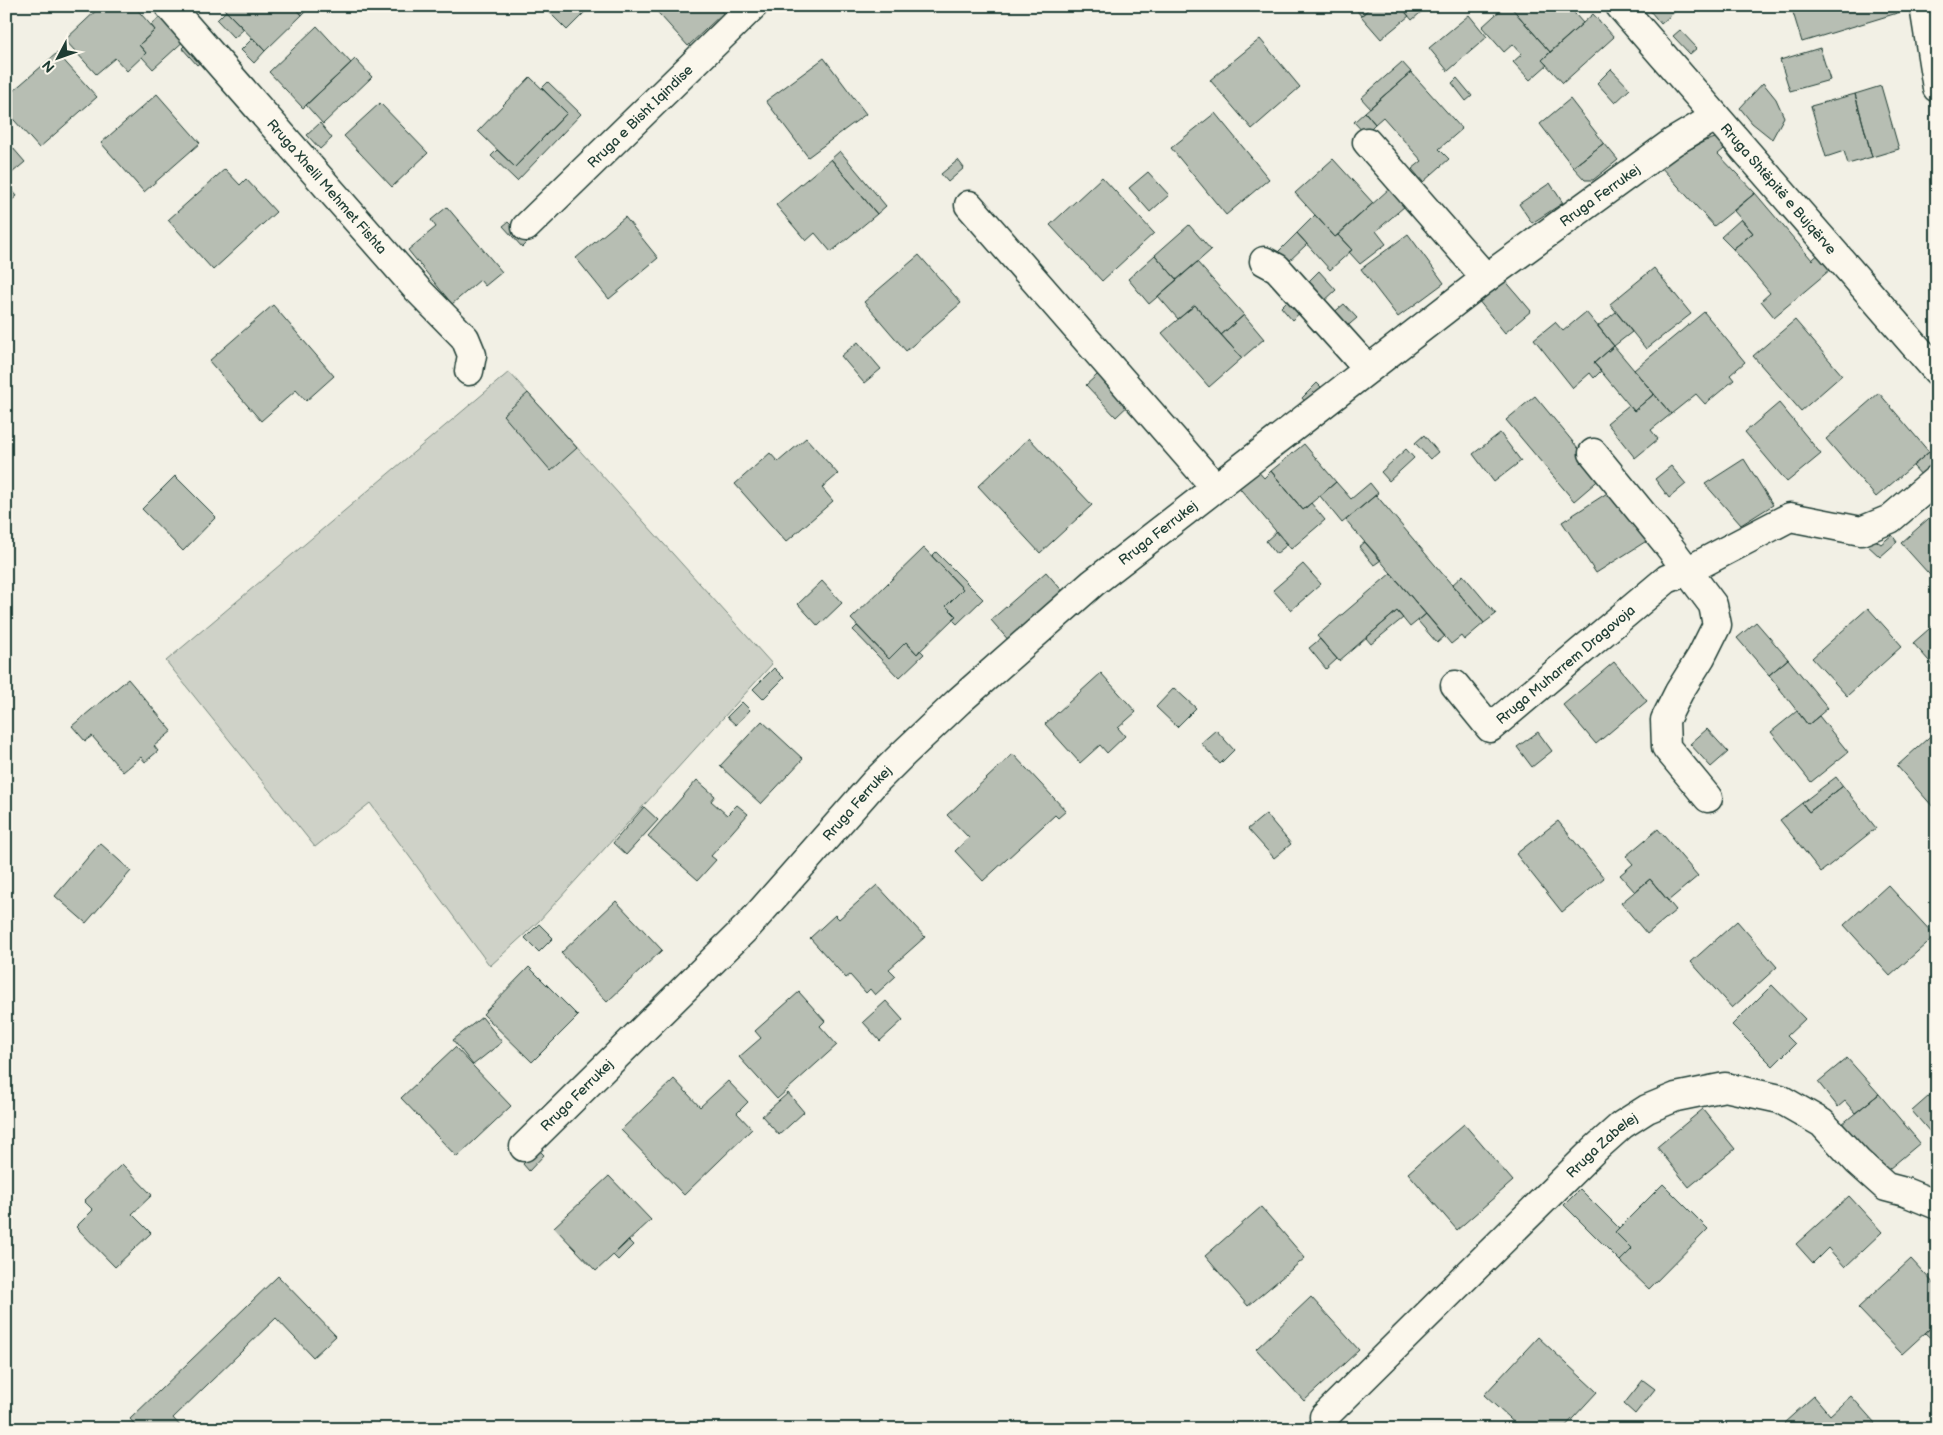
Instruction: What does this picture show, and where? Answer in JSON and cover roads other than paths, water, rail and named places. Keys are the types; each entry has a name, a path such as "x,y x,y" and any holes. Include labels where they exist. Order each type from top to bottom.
{"street":[{"name":"Rruga Xhelil Mehmet Fishta","path":"169,6 418,289 465,338 472,355 469,371"},
{"name":"Rruga e Bisht Iqindise","path":"526,227 753,6"},
{"name":"Rruga Shtëpitë e Bujqërve","path":"1620,6 1937,371"},
{"path":"1924,6 1937,88"},
{"name":"Rruga Ferrukej","path":"524,1147 749,926 874,782 959,701 1093,583 1486,278 1673,142 1715,117"},
{"path":"1367,142 1486,278"},
{"path":"969,205 1215,487"},
{"path":"1264,261 1277,268 1368,369"},
{"path":"1593,453 1668,545 1713,605 1718,625 1664,720 1666,747 1708,798"},
{"name":"Rruga Muharrem Dragovoja","path":"1455,685 1490,728 1667,579 1687,571 1790,517 1861,531 1890,519 1937,479"},
{"name":"Rruga Zabelej","path":"1324,1417 1594,1150 1622,1125 1647,1109 1676,1097 1725,1087 1780,1099 1822,1123 1858,1162 1886,1187 1905,1192 1937,1205"}]}
